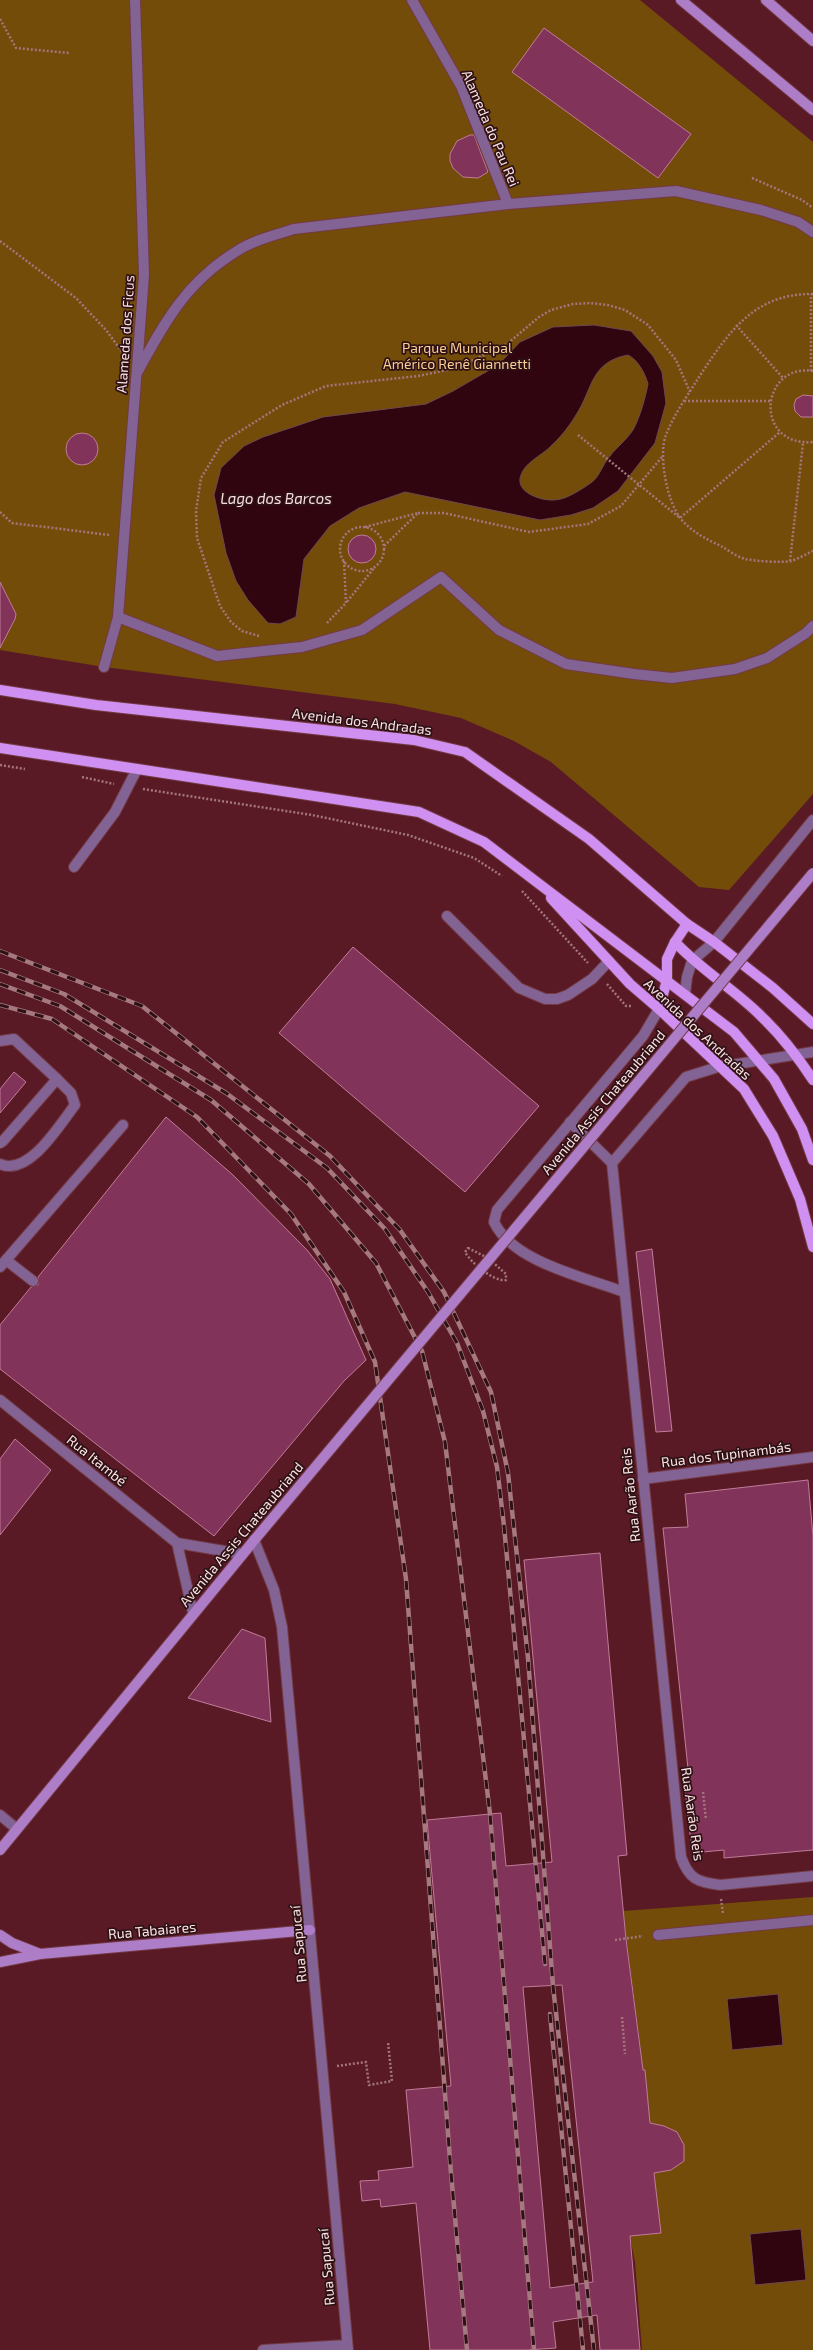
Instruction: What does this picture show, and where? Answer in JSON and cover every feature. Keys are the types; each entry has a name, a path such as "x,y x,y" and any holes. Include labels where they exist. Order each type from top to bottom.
{"main road":[{"name":"Avenida dos Andradas","path":"0,690 96,705 414,740 465,752 589,839 687,924 714,942 773,988 813,1024"},
{"name":"Avenida dos Andradas","path":"0,748 419,812 484,842 734,1032 774,1079 802,1129 813,1160"},
{"name":"Avenida dos Andradas","path":"534,879 630,984 659,1009 718,1067 744,1089 773,1136 800,1199 813,1247"},
{"path":"659,1009 667,980 667,959 675,942 687,924"},
{"path":"675,942 692,961 760,1015 796,1054 813,1080"}],"street":[{"name":"Alameda dos Ficus","path":"104,667 118,617 144,275 135,0"},
{"name":"Alameda do Pau Rei","path":"412,0 461,86 508,204"},
{"path":"680,0 813,110"},
{"path":"766,0 813,41"},
{"path":"137,373 166,320 191,287 237,250 255,242 294,229 508,204 676,191 761,210 798,222 813,232"},
{"path":"118,617 217,656 302,647 362,630 441,577 499,630 566,664 672,678 735,670 767,658 806,633 813,626"},
{"path":"74,867 115,812 130,786 137,769"},
{"path":"685,994 687,977 692,961 714,942 813,820"},
{"name":"Avenida Assis Chateaubriand","path":"0,1850 242,1554 813,873"},
{"path":"447,916 519,988 545,999 557,999 568,995 597,973 609,961"},
{"name":"Avenida Assis Chateaubriand","path":"624,1292 532,1258 499,1232 494,1222 497,1210 642,1036 659,1009"},
{"path":"0,1041 14,1039 72,1093 75,1105 28,1161 15,1166 0,1164"},
{"path":"570,1122 612,1163 686,1076 718,1067 813,1052"},
{"path":"0,1142 3,1141 57,1079"},
{"path":"33,1281 3,1263 123,1125"},
{"name":"Rua Aarão Reis","path":"612,1163 681,1857 686,1870 694,1879 720,1885"},
{"name":"Rua Itambé","path":"0,1400 177,1543 242,1554"},
{"name":"Rua dos Tupinambás","path":"643,1479 813,1457"},
{"name":"Rua Sapucaí","path":"255,1539 274,1590 282,1627 323,2068 347,2348"},
{"path":"177,1543 193,1614"},
{"path":"0,1815 17,1829"},
{"path":"720,1885 813,1876"},
{"path":"658,1935 813,1920"},
{"name":"Rua Tabaiares","path":"0,1935 12,1943 40,1954 310,1930"},
{"path":"0,1962 40,1954"},
{"path":"263,2350 347,2348"}],"path":[{"path":"0,19 16,48 69,53"},
{"path":"752,178 802,200 813,208"},
{"path":"0,241 76,298 106,330 137,373"},
{"path":"680,518 666,478 662,456 666,435 684,401 719,346 736,325 755,309 798,294 812,294 812,371 792,373 784,378 777,386 770,401 770,414 780,432 790,440 804,443 813,442"},
{"path":"261,636 242,631 231,622 220,606 197,538 196,511 201,478 223,442 282,405 326,386 418,376 457,368 507,344 539,317 551,310 573,304 590,303 608,305 625,310 648,324 676,360 690,392"},
{"path":"736,325 784,378"},
{"path":"684,401 770,401"},
{"path":"680,518 780,432"},
{"path":"578,435 680,518 696,533 745,559 790,561 813,551"},
{"path":"790,561 804,443"},
{"path":"346,603 344,561 340,548 345,535 351,530 418,513 444,513 529,532 588,524 621,506 662,456"},
{"path":"0,512 12,523 124,537"},
{"path":"322,628 346,603 380,560 384,547 418,513"},
{"path":"365,527 378,534 384,547"},
{"path":"344,561 349,566 362,570 375,566"},
{"path":"0,766 30,769"},
{"path":"76,776 312,815 408,835 474,858 506,879"},
{"path":"518,888 626,1006 659,1009"},
{"path":"703,1792 706,1820"},
{"path":"720,1885 725,1929"},
{"path":"615,1940 658,1935"},
{"path":"622,2017 625,2054"},
{"path":"323,2068 366,2062 369,2085 392,2081 388,2042"}],"green space":[{"name":"Parque Municipal Américo Renê Giannetti","path":"0,0 640,0 813,142 813,794 729,890 699,887 551,762 514,741 461,718 395,704 104,667 0,650"},
{"path":"813,1897 813,2350 642,2350 635,2262 630,2237 609,2055 641,2052 623,1911"}],"water":[{"name":"Lago dos Barcos","path":"594,325 631,331 653,356 662,372 666,403 655,443 618,491 593,508 571,515 540,520 405,492 359,508 330,526 304,559 296,617 280,624 268,623 248,600 236,581 226,553 214,495 221,468 244,446 263,437 323,417 426,404 453,391 498,365 520,342 553,327","holes":["628,355 632,357 641,367 648,384 644,402 633,430 610,456 596,478 579,491 559,500 542,499 525,491 521,486 520,481 523,471 529,463 553,444 567,428 582,405 599,370 606,364 616,359"]},
{"path":"778,1994 783,2045 732,2050 727,1999"},
{"path":"801,2229 806,2280 755,2285 750,2234"}],"building":[{"path":"544,28 691,134 658,178 512,72"},
{"path":"470,135 474,135 488,172 478,178 463,177 453,168 450,161 450,154 457,141"},
{"path":"803,395 813,396 813,417 801,417 795,411 794,405 796,399"},
{"path":"82,433 91,436 95,440 98,449 95,458 91,462 82,465 73,462 69,458 66,449 69,440 73,436"},
{"path":"362,535 368,536 372,539 375,543 375,555 372,559 368,562 362,563 356,562 352,559 349,555 348,549 349,543 352,539 356,536"},
{"path":"0,582 16,614 15,619 0,648"},
{"path":"353,947 539,1106 465,1192 279,1033"},
{"path":"14,1072 26,1082 0,1113 0,1089"},
{"path":"166,1117 233,1175 307,1250 330,1279 366,1360 344,1381 214,1536 0,1369 0,1325 31,1287 38,1285 38,1277"},
{"path":"652,1249 672,1431 656,1432 636,1252"},
{"path":"15,1439 51,1470 0,1535 0,1459"},
{"path":"808,1480 813,1536 813,1850 724,1858 724,1850 692,1853 683,1769 688,1769 663,1528 688,1527 685,1494"},
{"path":"600,1553 627,1855 618,1856 626,1939 643,2070 645,2070 650,2123 664,2126 677,2132 684,2145 684,2161 671,2170 654,2173 661,2233 630,2236 640,2350 600,2350 597,2315 553,2322 556,2348 527,2350 430,2350 416,2203 381,2207 380,2199 362,2201 360,2181 379,2180 378,2171 413,2167 406,2090 451,2086 427,1820 501,1813 506,1866 552,1862 524,1560","holes":["562,1985 593,2282 550,2288 523,1987"]},
{"path":"242,1629 265,1638 271,1722 188,1698"}],"railway":[{"path":"0,951 142,1006 330,1156 400,1230 444,1292 491,1392 508,1473 528,1658 553,1986 594,2350"},
{"path":"0,970 64,994 226,1093 327,1168 385,1229 428,1292 457,1343 483,1411 497,1467 504,1526 545,1964"},
{"path":"0,984 60,1006 211,1100 309,1184 376,1263 422,1351 445,1442 490,1814 534,2350"},
{"path":"0,1005 52,1019 197,1117 291,1214 344,1292 375,1362 406,1579 451,2173 467,2350"},
{"path":"550,2014 583,2350"}]}
